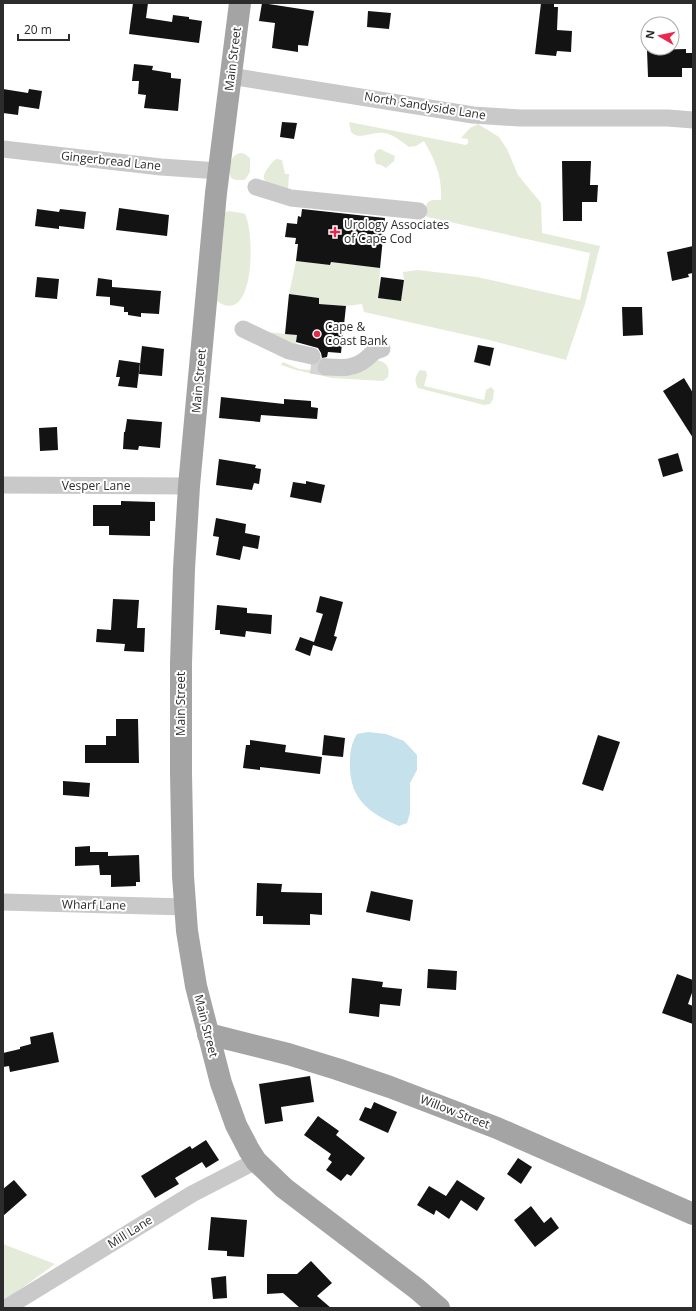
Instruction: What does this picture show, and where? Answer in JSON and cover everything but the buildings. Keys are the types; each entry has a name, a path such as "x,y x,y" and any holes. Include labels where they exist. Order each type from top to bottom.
{"main road":[{"name":"Main Street","path":"240,3 219,171 189,486 181,668 183,876 187,931 196,986 221,1083 230,1112 242,1139 256,1161 284,1188 417,1289 439,1308"},
{"name":"Willow Street","path":"208,1034 288,1054 390,1087 504,1131 693,1214"}],"street":[{"name":"North Sandyside Lane","path":"230,76 473,115 520,118 668,118 693,120"},
{"name":"Gingerbread Lane","path":"3,149 161,167 219,171"},
{"path":"256,188 291,198 419,211"},
{"path":"247,336 319,361 350,358 364,346 375,347"},
{"name":"Vesper Lane","path":"3,485 189,486"},
{"name":"Wharf Lane","path":"3,902 185,907"},
{"name":"Mill Lane","path":"6,1308 185,1198 256,1161"}],"green space":[{"path":"349,122 466,145 468,143 468,139 461,138 470,128 478,124 499,137 507,149 518,175 541,203 542,233 600,246 585,304 566,360 489,340 364,312 362,304 346,306 319,304 319,298 289,294 296,261 330,265 331,262 380,268 379,298 401,301 404,280 403,272 418,270 477,277 580,300 590,253 427,217 425,210 427,203 432,200 441,200 441,191 437,169 424,141 416,146 409,147 397,138 387,134 380,133 362,136 354,135 351,132"},
{"path":"380,149 395,156 394,161 386,168 376,164 374,155 377,150"},
{"path":"241,153 250,158 250,172 245,180 235,180 231,178 230,163 234,156"},
{"path":"277,159 282,160 285,174 289,174 288,191 273,186 265,181 265,173 273,161"},
{"path":"228,211 245,214 248,224 251,257 249,275 245,290 239,301 230,306 217,301 225,213"},
{"path":"267,332 297,335 296,347"},
{"path":"374,360 381,361 388,367 388,377 383,381 332,378 281,365 283,362 299,369 325,374"},
{"path":"420,370 426,371 427,375 424,386 484,400 486,390 491,387 494,390 493,399 490,404 484,405 418,388 416,379"},
{"path":"3,1244 55,1264 3,1302"}],"water":[{"path":"368,732 386,734 404,741 417,755 417,770 410,783 410,813 407,823 399,826 378,816 362,803 353,786 350,763 352,745 357,734"}],"tunnel":[{"path":"311,365 326,367"}],"place":[{"name":"Urology Associates of Cape Cod","path":"335,232"},
{"name":"Cape & Coast Bank","path":"317,334"}]}
